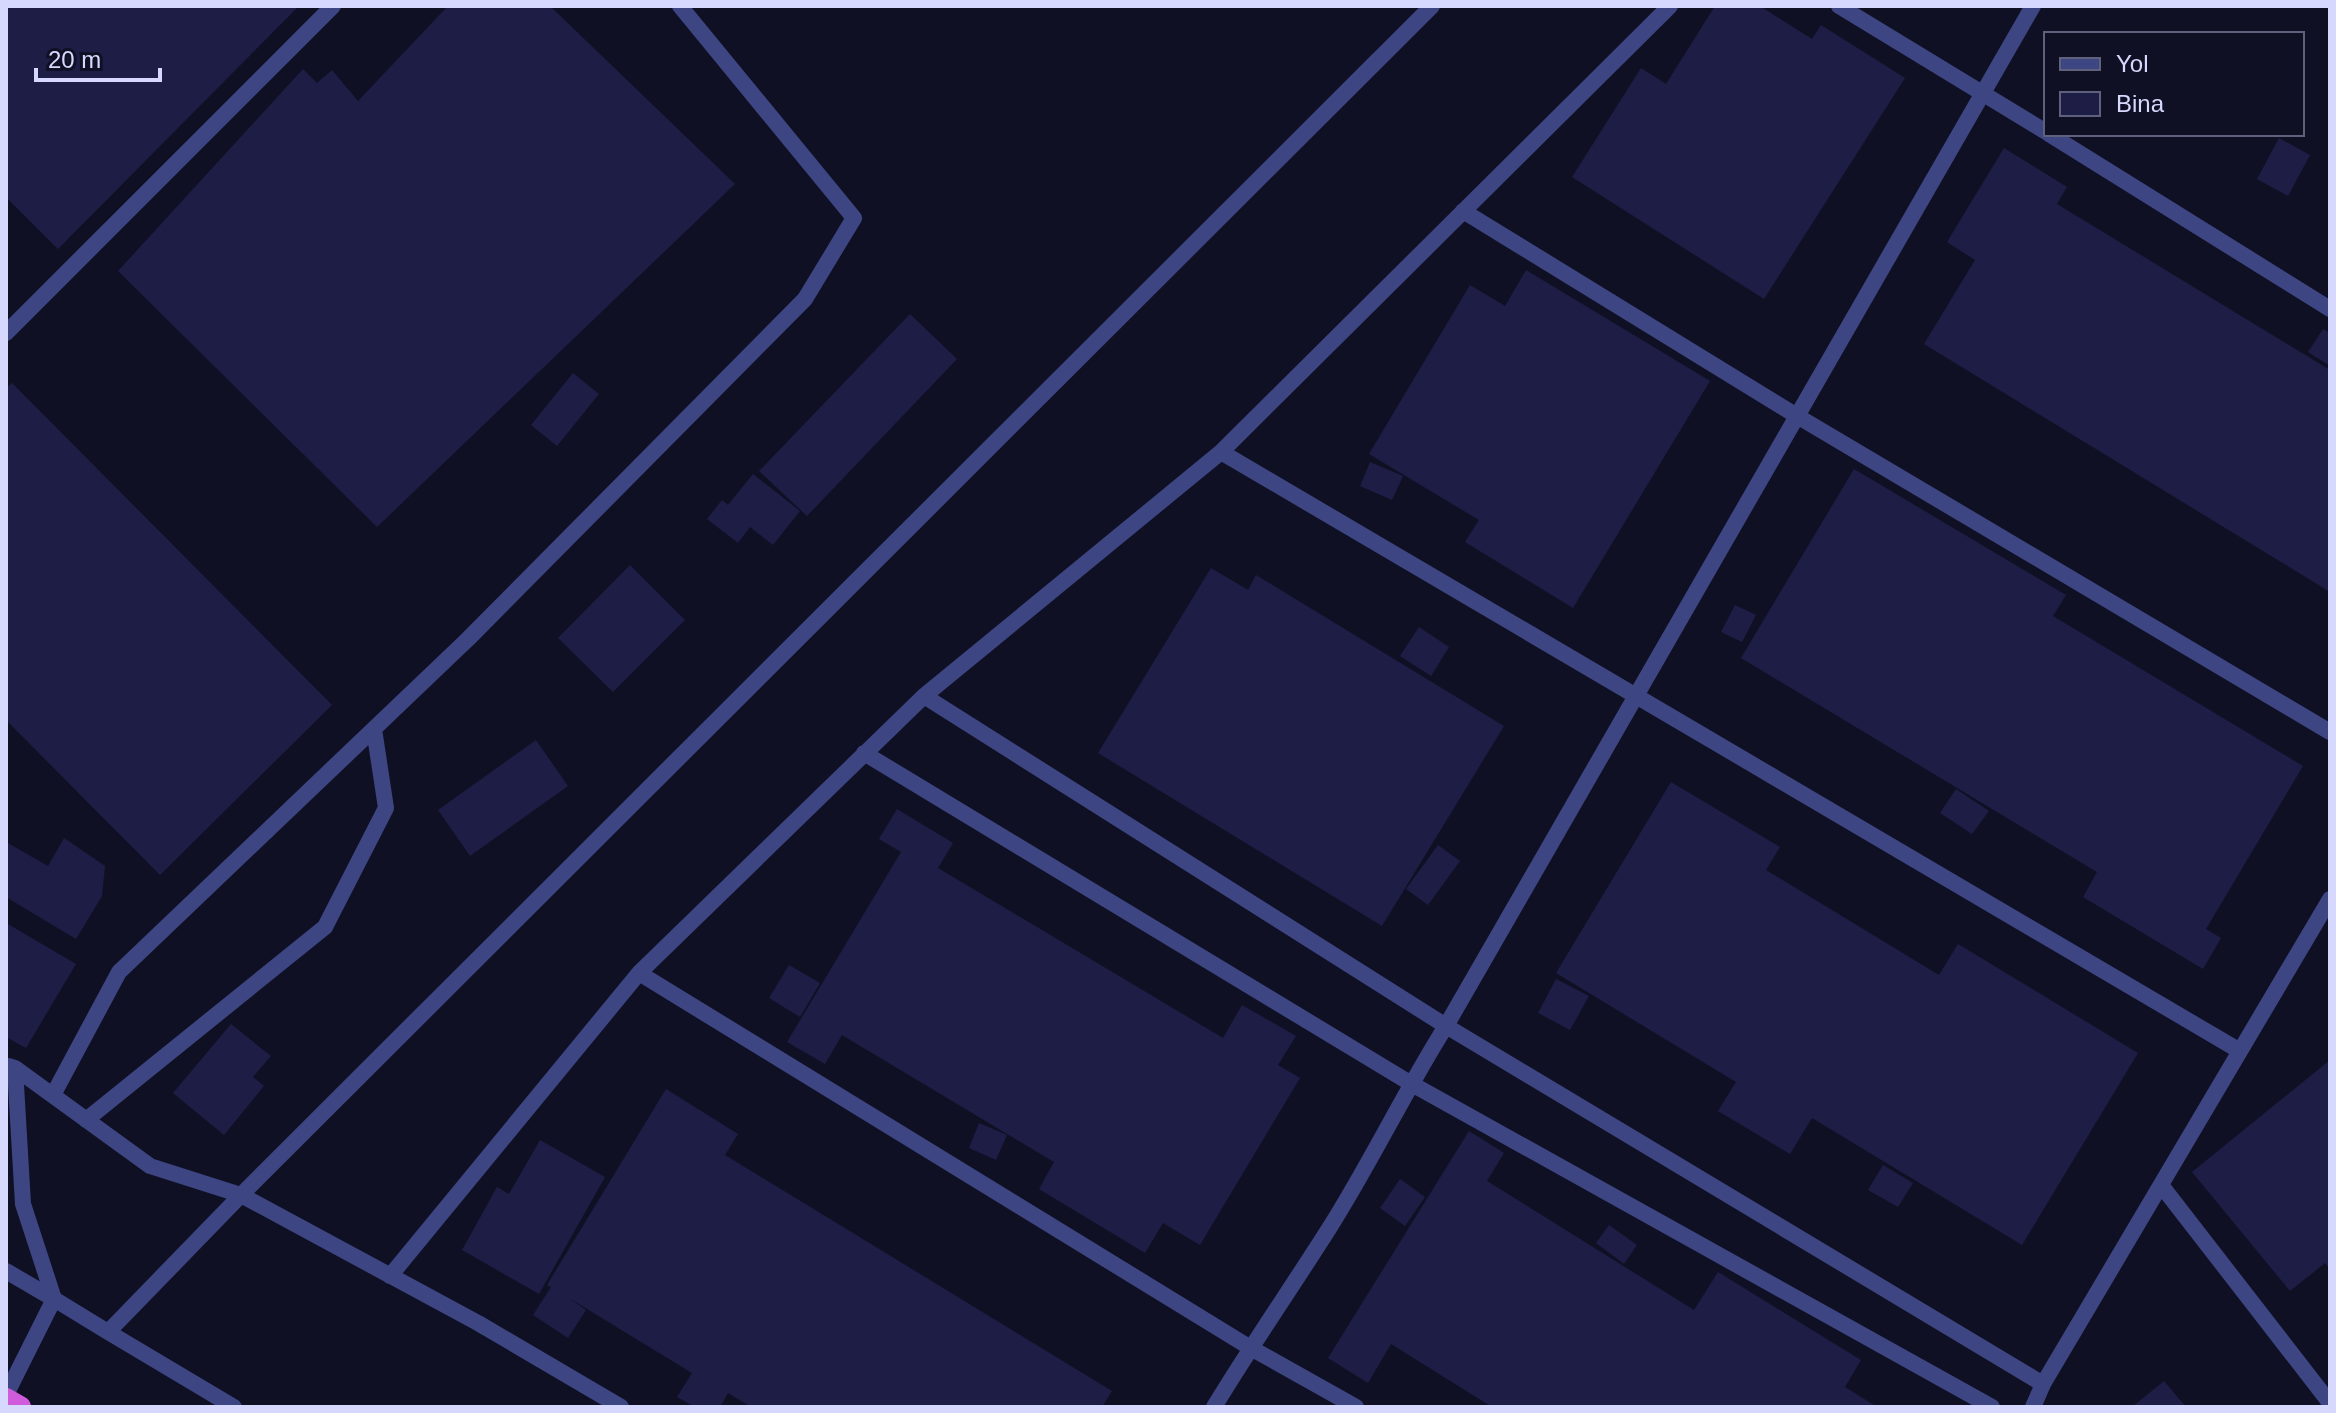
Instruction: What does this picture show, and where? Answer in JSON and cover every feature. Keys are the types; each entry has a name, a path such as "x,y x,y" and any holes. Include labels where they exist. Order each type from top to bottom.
{"highway":[{"path":"6,1397 20,1407"}],"street":[{"path":"6,333 333,6"},
{"path":"53,1095 119,972 468,639 805,299 854,218 680,6"},
{"path":"108,1332 241,1195 1432,6"},
{"path":"390,1276 639,973 924,696 1221,452 1670,6"},
{"path":"1839,6 2044,131"},
{"path":"1214,1407 1249,1347 1331,1225 1410,1083 1446,1026 2033,6"},
{"path":"2052,136 2330,309"},
{"path":"1463,211 1797,416 2330,732"},
{"path":"1221,452 2240,1051"},
{"path":"924,696 1446,1026 2043,1384"},
{"path":"86,1120 325,927 386,808 374,729"},
{"path":"864,753 1410,1083 1992,1407"},
{"path":"2033,1407 2043,1384 2330,899"},
{"path":"639,973 1249,1347 1356,1407"},
{"path":"10,1066 150,1166 241,1195 478,1323 621,1407"},
{"path":"6,1397 54,1299 23,1204 10,1066"},
{"path":"2161,1185 2330,1403"},
{"path":"6,1271 234,1407"}],"building":[{"path":"6,6 299,6 58,249 6,197"},
{"path":"448,6 550,6 735,184 377,527 118,271 303,69 317,83 332,70 358,101"},
{"path":"1715,6 1760,6 1812,39 1821,25 1905,78 1764,299 1572,177 1641,68 1666,84"},
{"path":"2279,138 2310,155 2288,196 2257,179"},
{"path":"2004,148 2067,187 2057,204 2330,370 2330,592 1924,344 1975,260 1947,242"},
{"path":"1526,270 1710,381 1573,608 1465,542 1479,520 1369,454 1470,285 1505,306"},
{"path":"910,314 957,359 807,516 759,471"},
{"path":"2323,329 2330,333 2330,366 2308,352"},
{"path":"573,373 599,394 557,446 531,425"},
{"path":"12,383 332,705 160,875 6,720 6,388"},
{"path":"1370,462 1403,476 1392,500 1360,486"},
{"path":"1854,469 2066,595 2053,616 2303,766 2206,929 2221,938 2203,969 2083,897 2097,872 1741,658"},
{"path":"753,474 800,511 773,545 750,527 738,543 707,519 722,500 728,505"},
{"path":"630,565 685,620 613,692 558,638"},
{"path":"1211,568 1248,590 1256,575 1504,726 1382,926 1098,753"},
{"path":"1735,605 1756,615 1742,642 1721,632"},
{"path":"1419,627 1449,647 1431,676 1400,656"},
{"path":"536,740 568,786 470,856 438,810"},
{"path":"1671,782 1780,847 1766,870 1939,975 1958,944 2138,1053 2022,1245 1812,1118 1790,1154 1718,1111 1736,1082 1556,973"},
{"path":"1956,789 1989,811 1972,834 1940,813"},
{"path":"897,809 953,843 938,868 1223,1038 1242,1005 1296,1036 1278,1065 1300,1078 1200,1245 1163,1223 1145,1253 1039,1189 1054,1162 842,1035 825,1064 787,1042 901,852 879,839"},
{"path":"64,838 105,866 102,896 76,939 6,897 6,842 48,866"},
{"path":"1438,845 1460,861 1428,905 1406,889"},
{"path":"6,923 76,964 26,1048 6,1037"},
{"path":"789,965 820,983 800,1017 769,998"},
{"path":"1556,979 1589,996 1570,1030 1538,1013"},
{"path":"231,1024 271,1056 253,1077 264,1086 224,1135 173,1093"},
{"path":"2330,1060 2330,1269 2325,1263 2290,1291 2192,1172"},
{"path":"666,1089 738,1134 725,1155 1112,1391 1102,1407 751,1407 728,1393 720,1407 695,1407 677,1397 692,1373 569,1298 586,1310 568,1338 533,1315 551,1287 547,1285"},
{"path":"979,1123 1007,1135 996,1160 969,1148"},
{"path":"1469,1131 1504,1153 1487,1181 1694,1310 1718,1272 1861,1360 1845,1387 1877,1407 1492,1407 1391,1344 1368,1383 1328,1358"},
{"path":"540,1140 605,1177 539,1294 462,1250 497,1187 509,1194"},
{"path":"1883,1165 1913,1183 1898,1207 1868,1190"},
{"path":"1400,1179 1425,1197 1405,1226 1380,1208"},
{"path":"1609,1225 1637,1245 1624,1264 1596,1243"},
{"path":"2164,1381 2186,1407 2132,1407"}]}
